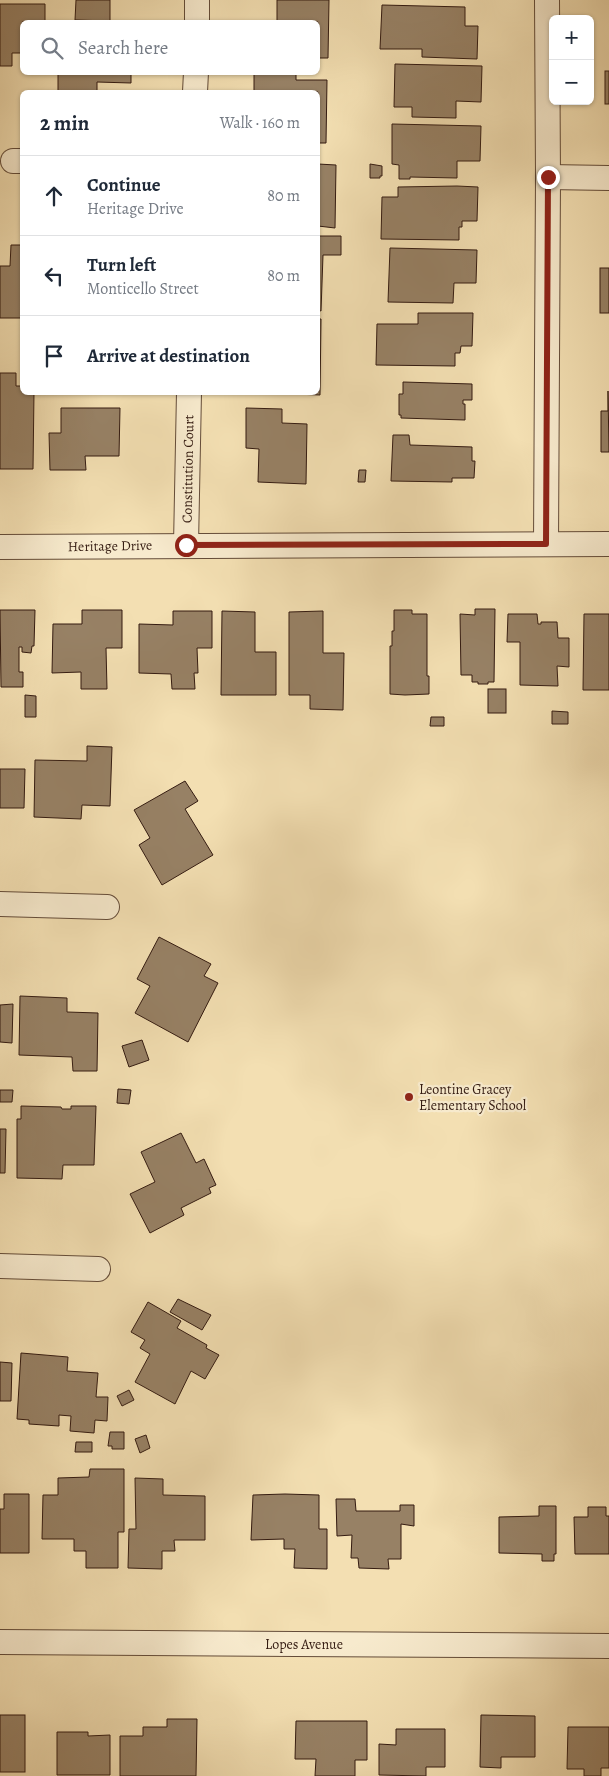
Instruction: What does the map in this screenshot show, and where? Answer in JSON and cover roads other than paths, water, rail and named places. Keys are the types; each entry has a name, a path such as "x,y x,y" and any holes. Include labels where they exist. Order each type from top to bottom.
{"street":[{"path":"197,0 197,20"},
{"path":"546,544 547,0"},
{"path":"195,90 196,75"},
{"path":"548,177 609,178"},
{"name":"Constitution Court","path":"186,545 189,395"},
{"name":"Heritage Drive","path":"0,546 609,544"},
{"path":"0,904 107,908"},
{"path":"0,1266 98,1269"},
{"name":"Lopes Avenue","path":"0,1642 609,1646"}],"place":[{"name":"Leontine Gracey Elementary School","path":"409,1097"}]}
